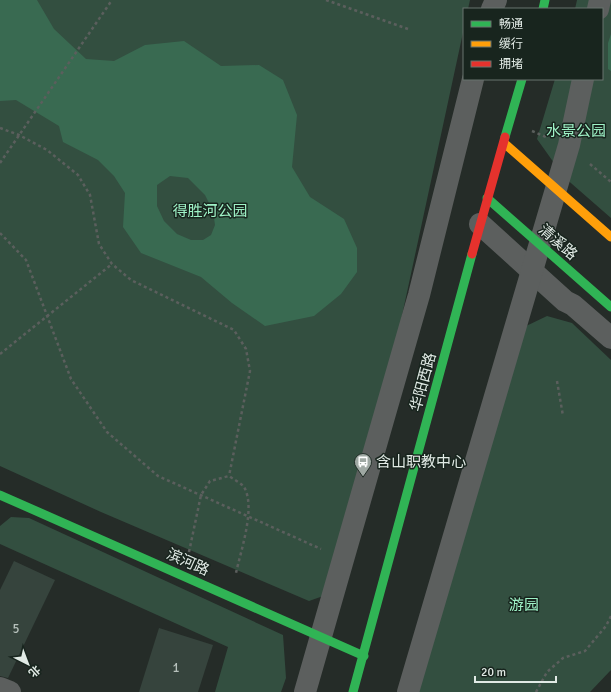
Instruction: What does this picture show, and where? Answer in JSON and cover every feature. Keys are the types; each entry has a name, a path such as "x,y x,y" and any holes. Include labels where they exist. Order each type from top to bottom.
{"main road":[{"name":"华阳西路","path":"353,692 487,198 522,80"},
{"path":"504,143 611,237"},
{"name":"清溪路","path":"487,198 611,307"},
{"name":"滨河路","path":"0,495 364,656"}],"street":[{"path":"305,692 419,295 473,80"},
{"path":"408,692 569,146 584,80"},
{"path":"480,224 565,301 573,305 611,338"},
{"path":"0,688 10,692"}],"path":[{"path":"0,163 112,0"},
{"path":"326,0 408,29"},
{"path":"509,122 569,146 611,182"},
{"path":"0,128 19,135 47,150 78,174 90,195 99,244 112,264 131,280 234,330 246,349 250,371 229,476"},
{"path":"0,233 26,260 71,379 107,432 158,476 343,559"},
{"path":"0,354 112,264"},
{"path":"557,382 563,416"},
{"path":"184,576 201,496 210,481 229,476"},
{"path":"229,476 243,486 249,501 248,517 230,597"},
{"path":"536,692 547,672 563,658 585,650 606,626 611,616"}],"green space":[{"name":"得胜河公园","path":"0,0 470,0 468,8 463,8 463,33 343,589 309,601 101,512 0,466"},
{"name":"水景公园","path":"577,0 611,0 611,218 564,177 537,139 555,80 603,80 603,8 575,8"},
{"name":"游园","path":"547,316 572,323 611,360 611,670 590,692 412,692 522,328"},
{"path":"11,517 29,518 283,635 286,678 281,692 215,692 228,647 0,544 0,526"}],"shaded area":[{"path":"0,0 37,0 54,29 86,59 114,61 145,45 184,41 221,66 259,65 283,80 297,115 292,167 310,197 344,219 357,248 357,272 341,294 314,316 265,326 232,303 201,277 141,253 123,227 125,193 114,176 98,160 63,142 59,126 16,100 0,101","holes":["170,176 188,178 205,195 213,211 215,225 211,235 203,240 191,240 177,234 164,221 157,206 157,185"]},
{"path":"611,34 611,71 608,69 608,43"}],"building":[{"path":"14,561 55,580 8,678 0,676 0,590"},
{"path":"159,628 213,645 198,692 139,692"}],"traffic: fast":[{"path":"543,8 545,0"},
{"path":"505,137 522,80"},
{"path":"487,198 611,307"},
{"path":"353,692 472,254"},
{"path":"0,495 364,656"}],"traffic: slow":[{"path":"504,143 611,237"}],"traffic: jam":[{"path":"472,254 505,137"}],"place":[{"name":"含山职教中心","path":"363,477"}]}
